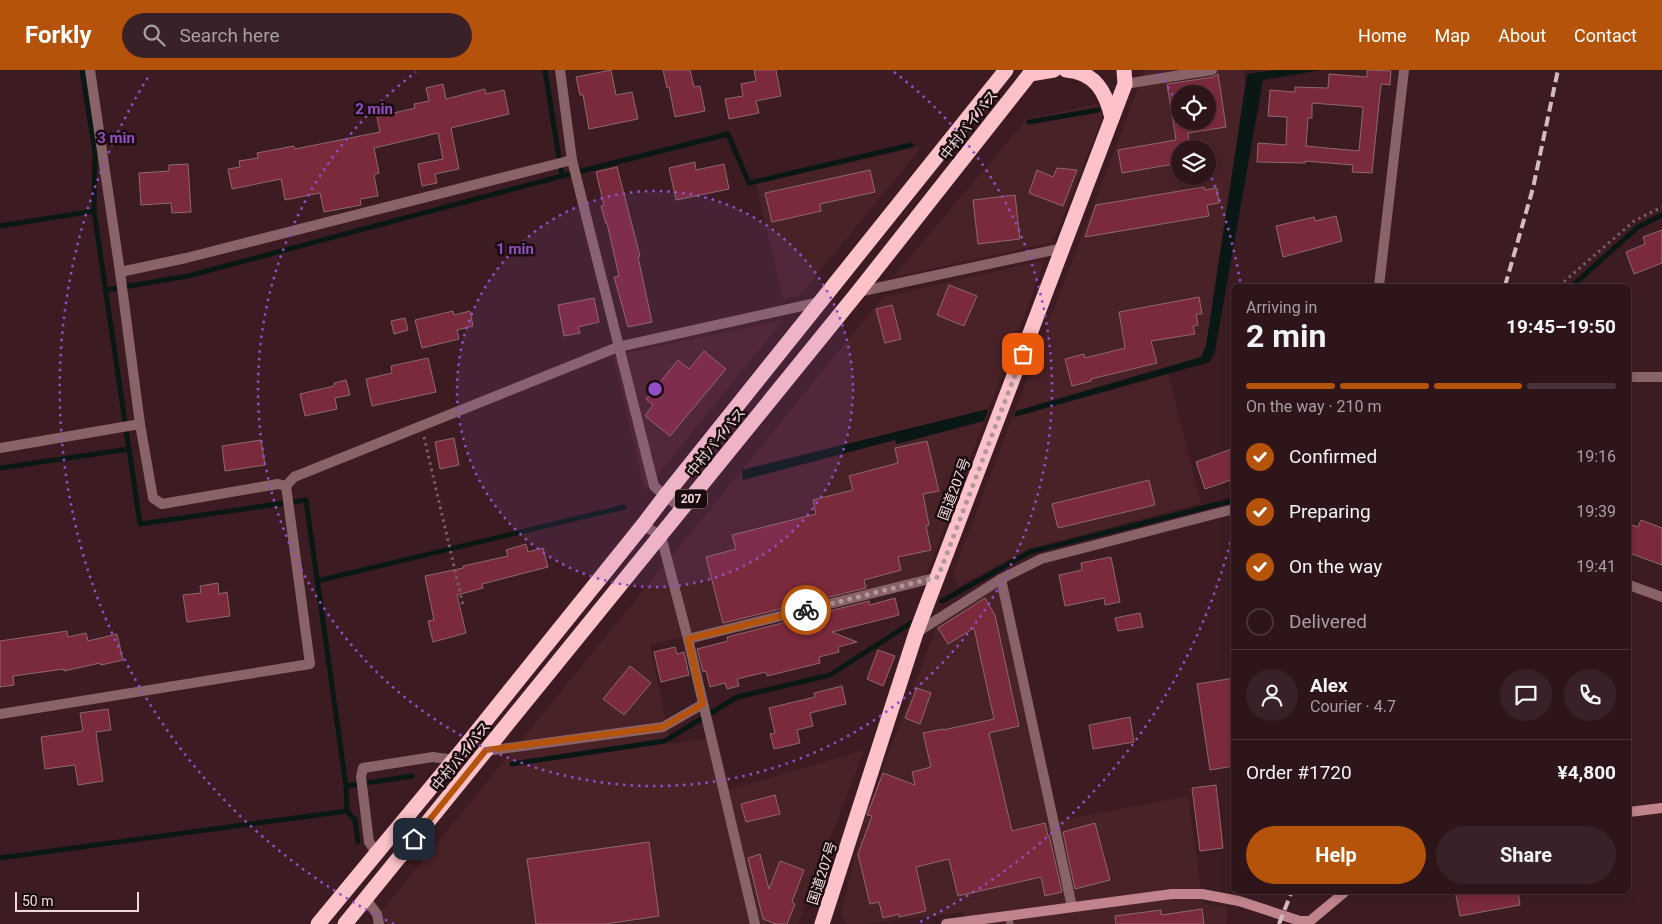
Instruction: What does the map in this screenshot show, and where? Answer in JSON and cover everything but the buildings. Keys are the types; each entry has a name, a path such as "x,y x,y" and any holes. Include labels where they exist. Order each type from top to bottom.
{"highway":[{"name":"中村バイパス","path":"318,924 454,760 644,525 665,496 1006,70"},
{"path":"1032,72 1054,70"},
{"path":"1066,70 1073,70 1087,75 1098,85 1107,99 1112,118"},
{"name":"中村バイパス","path":"345,924 858,292 1032,72"},
{"name":"国道207号","path":"822,924 916,633 1112,118 1125,77"}],"street":[{"path":"90,70 121,276 136,425 153,498 162,504 278,484 287,490"},
{"path":"560,70 572,160 654,486 683,509"},
{"path":"1125,77 1212,70"},
{"path":"1379,284 1404,70"},
{"path":"121,276 572,160"},
{"path":"858,292 1063,248"},
{"path":"0,714 310,664 287,490 294,477 618,347 820,302"},
{"path":"1631,377 1662,377"},
{"path":"0,448 136,425"},
{"path":"916,633 1000,580 1041,559 1231,510"},
{"path":"644,525 661,536 688,639 755,924"},
{"path":"688,639 938,577"},
{"path":"1000,580 1072,907"},
{"path":"1631,586 1662,597"},
{"path":"486,750 663,727 704,708"},
{"path":"377,853 369,842 361,777 363,768 433,757 454,760"},
{"path":"1631,812 1662,808"},
{"path":"946,924 1009,920 1072,907 1172,894 1202,894 1239,901 1300,921 1309,922 1342,894"},
{"path":"366,898 377,914 379,924"}],"path":[{"path":"1561,284 1634,221 1662,207"},
{"path":"421,426 463,605"}],"shaded area":[{"path":"1145,70 1243,70 1249,102 1204,361 1167,371 1201,503 1028,549 959,586 953,573"},
{"path":"1275,70 1322,70 1263,80 1215,351 1210,362 1014,417 1016,411 1201,357 1206,346 1247,74"},
{"path":"1097,104 1103,116 1053,242 893,277 1027,119"},
{"path":"923,146 799,296 783,299 756,184"},
{"path":"1045,260 926,576 650,645 670,744 718,737 729,790 864,750 798,924 371,924 883,297"},
{"path":"783,320 645,491 613,356"},
{"path":"988,409 984,421 897,444 895,440 743,480 742,470"},
{"path":"1004,581 1058,821 1188,796 1203,903 1227,908 1226,924 967,924 963,912 865,924 848,924 841,916 863,821 937,626"}],"waterway":[{"path":"82,70 95,153 94,211"},
{"path":"106,290 188,276 562,176 545,70"},
{"path":"1029,122 1098,110"},
{"path":"562,176 728,134 749,183 911,145"},
{"path":"0,226 94,211 140,524 306,500 346,786 347,811 0,858"},
{"path":"1574,284 1638,227 1662,215"},
{"path":"0,468 129,449"},
{"path":"942,601 1030,552 1231,501"},
{"path":"317,581 624,507"},
{"path":"512,764 665,741 737,697 830,675 911,623"},
{"path":"346,786 412,776"},
{"path":"347,811 355,820 358,842"}],"railway":[{"path":"1506,284 1533,188 1558,70"},
{"path":"1279,924 1291,894"}],"way so far":[{"path":"806,610 938,577 1023,354"}],"route":[{"path":"414,839 486,750 663,727 703,704 688,639 806,610"}]}
